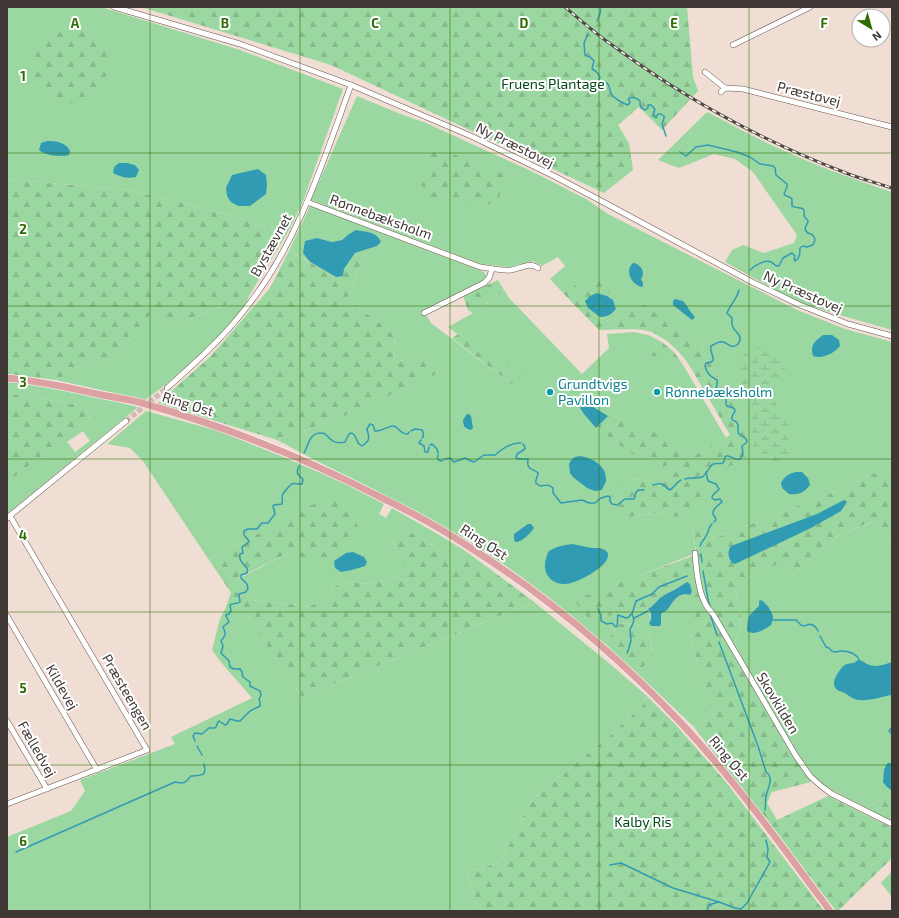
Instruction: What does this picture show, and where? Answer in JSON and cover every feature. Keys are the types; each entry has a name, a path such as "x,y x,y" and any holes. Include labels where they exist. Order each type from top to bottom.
{"main road":[{"name":"Ring Øst","path":"7,378 72,388 139,403 185,416 244,436 296,456 346,479 408,511 462,542 543,598 589,636 630,673 680,723 720,766 753,807 830,911"}],"street":[{"name":"Ny Præstøvej","path":"114,7 240,44 351,85 471,136 554,176 752,282 800,305 848,324 892,336"},
{"path":"733,45 810,7"},
{"name":"Præstøvej","path":"705,72 723,90 743,89 892,127"},
{"name":"Bystævnet","path":"168,388 205,354 224,334 247,308 265,283 295,230 317,180 351,85"},
{"name":"Rønnebæksholm","path":"307,202 480,267 512,270 529,265 538,268"},
{"path":"424,313 484,283 489,278 492,268"},
{"path":"8,517 126,421"},
{"name":"Præsteengen","path":"7,804 147,750 8,517"},
{"name":"Skovkilden","path":"694,553 704,601 796,756 810,776 820,786 832,794 892,824"},
{"name":"Kildevej","path":"7,616 97,770"},
{"name":"Fælledvej","path":"7,721 47,789"}],"green space":[{"path":"7,7 101,7 240,50 343,89 302,204 288,232 177,201 126,190 7,179"},
{"name":"Fruens Plantage","path":"141,7 687,7 693,77 698,91 662,130 639,107 618,125 629,143 633,170 604,193 331,65"},
{"path":"70,27 85,30 97,38 105,50 108,65 105,80 97,92 85,100 70,103 55,100 43,92 35,80 32,65 35,50 43,38 55,30"},
{"path":"357,96 426,123 531,171 586,199 608,214 797,310 845,329 892,342 892,465 839,490 704,542 698,524 692,526 696,553 641,575 589,618 648,609 651,616 649,621 661,624 661,614 677,597 685,594 690,595 690,628 694,652 714,716 694,727 638,674 653,653 649,634 634,623 619,624 605,644 548,597 512,570 467,540 277,440 335,420 423,356 394,362 396,335 347,299 367,249 377,246 381,242 376,235 372,233 349,234 342,240 332,242 317,238 303,253 310,262 289,251 310,206 484,272 487,277 483,282 424,311 431,323 513,385 516,380 448,327 473,313 504,290 510,299 582,374 609,348 607,334 634,332 648,335 663,343 674,352 726,438 651,481 633,479 622,518 662,512 699,476 750,438 715,370 695,337 624,316 609,322 600,317 609,315 616,309 613,300 607,296 612,291 584,294 573,284 563,293 550,279 565,266 558,257 542,266 533,261 511,267 481,264 311,200"},
{"path":"707,112 797,157 892,192 892,330 797,302 725,262 732,250 743,245 764,253 794,243 797,235 753,172 735,159 714,154 679,168 658,160"},
{"path":"430,145 504,174 498,205 419,199"},
{"path":"7,179 126,190 177,201 288,232 249,296 172,326 154,310 107,365 88,361 56,380 7,374"},
{"path":"367,249 347,299 396,335 394,362 423,356 443,371 335,420 277,440 158,403 210,357 270,288 289,251 336,277 344,269 355,253"},
{"path":"498,280 504,290 473,313 468,310 463,296"},
{"path":"600,280 612,291 607,296 597,293 600,317 609,322 624,316 647,303 695,337 715,370 750,438 751,459 699,476 702,502 677,517 662,512 622,518 612,495 633,479 651,481 730,435 688,363 667,341 652,332 643,330 599,330 563,293 573,283 584,294"},
{"path":"249,296 245,307 202,354 145,400 56,380 88,361 107,365 154,309 172,326"},
{"path":"460,333 465,334 521,375 513,385 452,338"},
{"path":"648,335 669,348 679,359 647,355"},
{"path":"764,344 778,354 787,373 770,393 790,427 791,457 773,469 754,453 737,358"},
{"path":"7,380 89,395 138,407 7,514 7,482 90,419 85,406 7,393","holes":["83,431 90,441 75,452 67,442"]},
{"path":"7,393 85,406 90,420 7,482"},
{"path":"146,411 218,431 340,481 384,504 379,514 386,518 392,508 467,552 455,558 408,531 393,541 410,581 391,577 371,584 343,582 334,587 327,599 310,606 252,600 238,579 288,553 327,498 209,560 143,461 130,448 107,444"},
{"path":"608,416 675,439 679,457 663,467 632,454 596,428"},
{"path":"892,465 892,542 873,521 838,536 793,574 780,563 753,575 735,588 742,620 733,647 703,595 692,526 698,524 704,542 839,490"},
{"path":"327,497 353,506 359,535 320,562 288,553 238,578 252,600 310,606 327,599 334,587 343,582 371,584 391,577 409,581 393,540 408,531 455,558 467,552 534,602 302,697 209,560"},
{"path":"874,521 892,542 892,793 867,808 822,785 813,775 798,755 733,647 742,620 735,588 753,575 781,562 793,574 838,536","holes":["765,603 772,611 773,616 747,626 749,616 760,606 760,604"]},
{"path":"695,555 700,596 794,758 811,782 772,792 767,803 777,820 828,796 892,828 892,858 838,911 836,911 694,727 714,716 694,652 690,628 690,595 692,592 687,582 660,598 648,609 589,619 574,600"},
{"path":"231,592 302,697 534,602 647,696 643,705 604,741 548,785 529,804 501,862 467,872 477,905 470,911 7,911 7,837 71,811 85,791 80,780 175,744 171,737 252,698 212,650 220,619"},
{"path":"634,623 649,634 653,654 638,674 605,644 619,624"},
{"name":"Kalby Ris","path":"647,696 675,724 726,782 824,911 470,911 477,905 467,872 501,862 529,804 548,785 604,741 643,705"},
{"path":"892,793 892,821 867,808"},
{"path":"892,871 892,897 881,883"}],"water":[{"path":"47,141 63,144 70,151 69,155 53,156 45,154 39,150 41,143"},
{"path":"119,163 135,165 139,170 136,177 124,177 113,173 114,167"},
{"path":"258,169 266,175 266,194 250,206 238,206 231,202 227,196 226,188 232,175"},
{"path":"356,230 374,234 381,242 377,246 355,253 344,269 343,276 336,277 310,262 303,253 305,241 317,238 332,242 342,240"},
{"path":"633,263 637,264 643,272 641,279 643,283 642,287 635,284 630,277 629,270"},
{"path":"597,293 607,296 613,300 616,309 605,317 600,317 588,308 585,301 590,296"},
{"path":"675,299 683,301 695,317 692,320 673,305 673,301"},
{"path":"823,335 832,335 839,340 840,346 828,355 820,357 813,356 812,346"},
{"path":"585,402 608,416 596,428 580,408"},
{"path":"467,414 471,416 473,428 471,430 467,429 463,424 463,420"},
{"path":"580,456 594,461 602,467 606,476 606,481 602,490 595,491 587,488 570,473 569,464 571,460"},
{"path":"796,472 802,472 808,478 810,485 801,493 789,494 782,488 781,483 787,476"},
{"path":"844,500 847,502 841,511 811,528 735,564 732,563 729,557 731,546 817,514"},
{"path":"528,524 531,524 534,528 526,537 518,542 515,542 514,534"},
{"path":"572,544 605,550 608,553 607,558 605,563 597,570 580,580 566,584 557,583 549,578 545,569 545,562 548,552 562,546"},
{"path":"353,552 364,557 367,562 365,566 341,572 335,568 334,561 346,553"},
{"path":"687,582 690,584 692,592 690,595 686,594 676,598 667,610 661,614 660,626 651,626 649,623 651,614 648,609 660,598"},
{"path":"761,600 768,607 773,616 771,625 756,633 747,631 748,619 759,606 759,601"},
{"path":"858,660 873,666 892,662 892,695 859,700 854,699 836,689 834,680 843,666 854,663"},
{"path":"888,763 892,763 892,791 883,782 884,770"}],"waterway":[{"path":"597,21 601,9 600,7"},
{"path":"588,34 584,43 585,55 594,61 592,69 597,72 600,77 599,83 602,87 607,83 614,97 628,105 630,102 628,99 630,98 636,98 640,101 641,107 645,110 648,108 648,105 651,105 655,109 653,115 656,118 658,114 664,116 662,124 666,136"},
{"path":"680,152 686,156 696,147 708,145 737,152 750,157 760,164 773,166 775,168 776,175 787,184 784,194 792,199 792,206 804,210 804,216 808,221 805,230 814,237 815,240 813,245 807,247 803,246 800,248 798,259 795,261 795,256 792,253 783,258 779,266 766,261 750,270"},
{"path":"685,479 702,477 713,464 723,463 725,457 727,456 737,460 741,458 743,454 742,446 747,441 738,433 738,424 732,419 735,409 727,406 726,397 716,391 717,380 709,374 705,366 706,363 713,360 711,346 722,342 735,346 740,341 740,336 732,326 732,318 727,313 739,290"},
{"path":"304,453 311,438 318,433 325,434 332,440 340,443 345,442 351,433 362,446 368,440 369,437 367,429 370,424 373,425 375,431 389,426 394,426 403,433 408,434 409,432"},
{"path":"411,431 415,429 422,430 424,434 422,438"},
{"path":"421,440 419,443 424,446 425,452 428,452 429,447"},
{"path":"445,459 450,458 454,462 465,458 474,462 484,455 495,455 504,448 521,443"},
{"path":"430,445 432,444 437,449 438,453"},
{"path":"523,444 525,449 517,454 516,458 528,459 528,466 538,473 536,483 540,486 547,485 552,487 553,493 561,503 582,500 589,503 595,503 601,498 608,496 610,497 612,504 617,505 625,499 634,499 637,491 644,490"},
{"path":"438,455 437,458 441,461 443,460"},
{"path":"195,741 193,736 195,733 202,734 209,728 215,728 219,721 225,725 230,719 240,721 250,711 260,706 260,691 250,686 250,682 243,677 240,669 230,667 229,661 221,653 223,646 221,641 225,634 223,627 229,622 226,615 231,611 230,605 240,602 239,594 246,592 248,588 247,584 241,578 241,575 247,573 247,568 241,560 240,554 243,553 242,547 249,542 244,535 244,531 248,529 257,529 262,523 268,523 275,514 273,506 282,504 282,495 291,484 302,484 303,479 297,472 299,466"},
{"path":"706,472 708,481 716,484 719,489 712,498 715,500 720,499 722,502 713,512 716,520 714,522"},
{"path":"653,485 663,484 670,490 681,480"},
{"path":"700,546 712,524"},
{"path":"701,554 702,562"},
{"path":"703,571 709,605"},
{"path":"627,653 631,640 630,630 634,621 632,614 636,601 652,594 659,587 687,576"},
{"path":"598,609 601,615 601,621 607,624 612,623 616,627 618,615 626,618 631,614"},
{"path":"634,618 648,611"},
{"path":"710,614 717,635"},
{"path":"772,620 796,620 801,625 812,625 818,631"},
{"path":"820,636 826,647 832,651 849,652 854,654 859,660"},
{"path":"719,642 758,746 766,772 770,778 765,810"},
{"path":"892,727 889,731 892,734"},
{"path":"197,746 202,755"},
{"path":"16,852 175,782 186,782 191,776 203,774 205,771 204,764"},
{"path":"610,865 621,863 673,888 741,909 747,903 770,862 767,857 768,849 766,840"},
{"path":"707,911 709,905 718,902"}],"tunnel":[{"path":"126,421 167,388"}],"railway":[{"path":"565,7 588,27 639,64 667,83 724,117 784,147 852,175 892,188"}],"place":[{"name":"Grundtvigs Pavillon","path":"550,392"},
{"name":"Rønnebæksholm","path":"657,392"}]}
